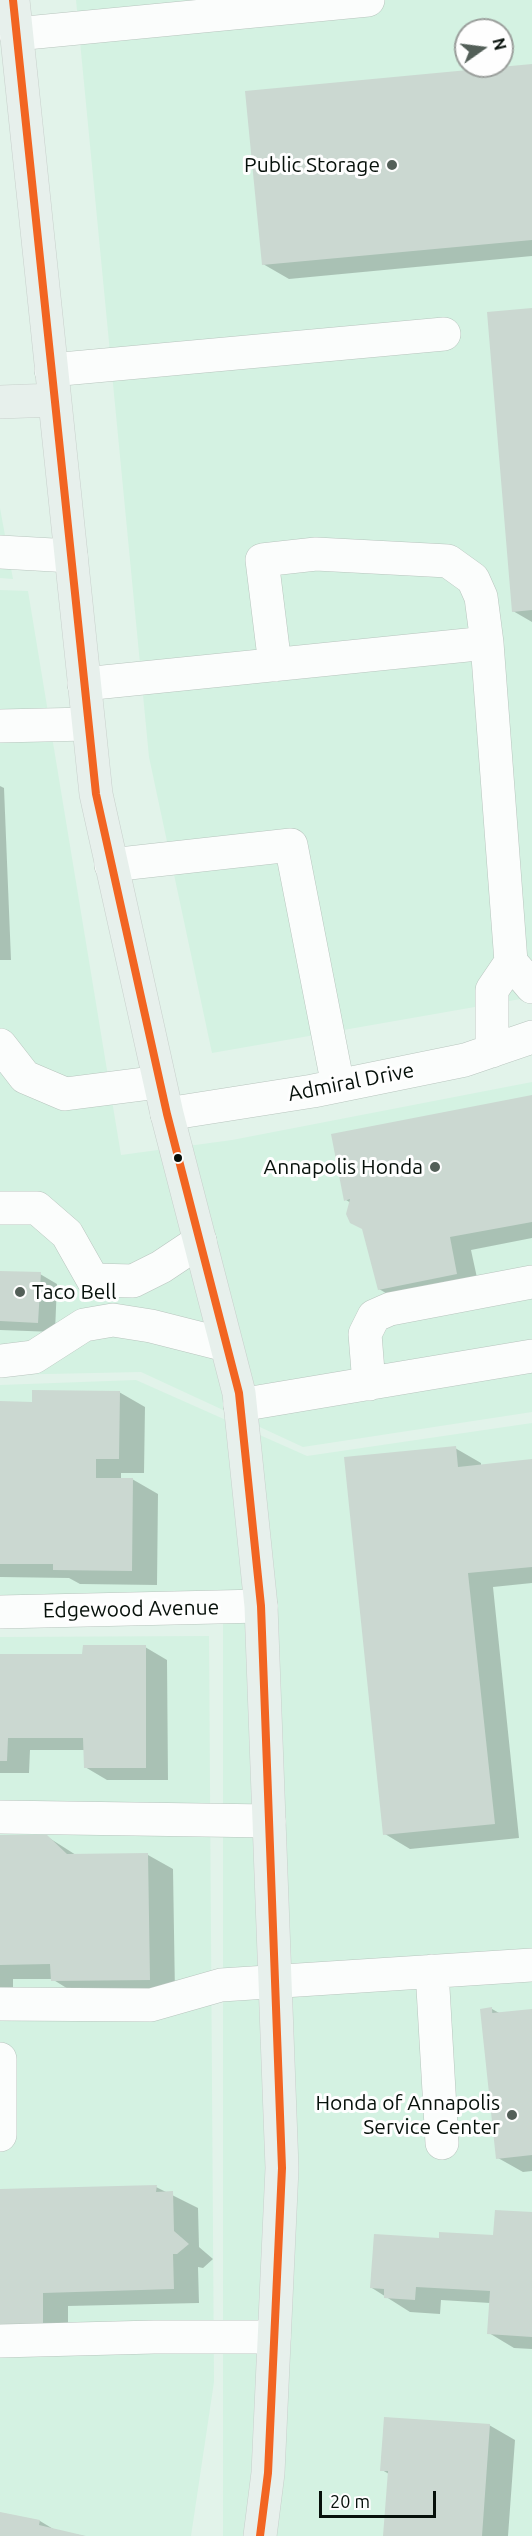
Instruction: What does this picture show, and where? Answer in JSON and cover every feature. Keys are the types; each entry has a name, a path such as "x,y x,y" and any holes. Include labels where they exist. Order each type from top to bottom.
{"main road":[{"path":"11,12 96,794 159,1082 240,1406 261,1606 282,2168 268,2473 260,2536"},
{"path":"0,402 52,385"}],"street":[{"path":"11,12 368,0"},
{"path":"52,385 444,334"},
{"path":"0,552 70,556"},
{"path":"275,665 262,560 316,554 448,561 473,579 481,597 487,643 511,962 532,987"},
{"path":"84,684 487,643"},
{"path":"0,726 88,724"},
{"path":"111,865 291,844 338,1086"},
{"path":"492,1051 492,990 511,962"},
{"name":"Admiral Drive","path":"167,1114 338,1086 465,1060 532,1037"},
{"path":"0,1045 25,1077 65,1094 159,1082"},
{"path":"0,1208 37,1208 67,1234 93,1280 88,1324"},
{"path":"93,1280 133,1281 160,1267 200,1241"},
{"path":"369,1384 365,1334 374,1316 390,1309 532,1282"},
{"path":"0,1361 34,1357 88,1324 113,1320 151,1326 226,1345"},
{"path":"240,1406 532,1356"},
{"name":"Edgewood Avenue","path":"0,1612 261,1606"},
{"path":"0,1817 269,1821"},
{"path":"0,2004 151,2005 221,1985 532,1965"},
{"path":"432,1971 442,2143"},
{"path":"0,2059 0,2135"},
{"path":"0,2341 274,2337"}],"shaded area":[{"path":"76,0 532,0 532,997 212,1053 149,757"},
{"path":"0,508 13,579 0,578"},
{"path":"0,590 28,591 121,1155 232,1140 532,1082 532,1412 303,1447 141,1372 0,1375"},
{"path":"136,1380 307,1456 532,1423 532,2536 223,2536 223,1592 0,1601 0,1385"},
{"path":"209,1636 214,2382 191,2536 0,2536 0,1637"}],"building":[{"name":"Public Storage","path":"532,64 532,240 262,265 245,91 454,71 454,78 514,78 514,66"},
{"path":"532,308 532,610 512,612 487,312"},
{"name":"Annapolis Honda","path":"532,1095 532,1222 450,1237 457,1274 378,1290 362,1229 350,1223 346,1214 350,1199 344,1201 331,1134"},
{"name":"Taco Bell","path":"0,1271 41,1272 38,1323 0,1321"},
{"path":"32,1390 120,1391 119,1459 96,1459 96,1478 133,1478 132,1571 53,1570 53,1564 0,1564 0,1401 32,1402"},
{"path":"456,1446 458,1467 532,1459 532,1567 468,1573 495,1824 383,1835 344,1457"},
{"path":"83,1645 146,1645 146,1768 84,1768 83,1738 8,1738 7,1761 0,1761 0,1654 82,1654"},
{"path":"0,1835 47,1835 67,1854 148,1853 150,1980 51,1981 50,1964 0,1965"},
{"name":"Honda of Annapolis Service Center","path":"492,2007 492,2013 532,2009 532,2155 496,2159 480,2009"},
{"path":"157,2185 156,2192 173,2191 174,2231 189,2244 177,2254 173,2254 174,2289 43,2293 43,2327 0,2328 0,2189"},
{"path":"495,2210 532,2212 532,2337 487,2334 490,2291 416,2287 415,2300 384,2298 384,2289 370,2288 374,2234 439,2238 439,2232 493,2235"},
{"path":"384,2417 490,2424 482,2536 383,2536 388,2471 380,2471"},
{"path":"0,2512 40,2520 39,2525 86,2536 0,2536"}],"transit line":[{"path":"13,0 96,794 167,1114 239,1393 261,1606 282,2168 268,2473 260,2536"}],"place":[{"name":"Public Storage","path":"392,165"},
{"name":"Annapolis Honda","path":"435,1167"},
{"name":"Taco Bell","path":"20,1292"},
{"name":"Honda of Annapolis Service Center","path":"512,2115"}]}
